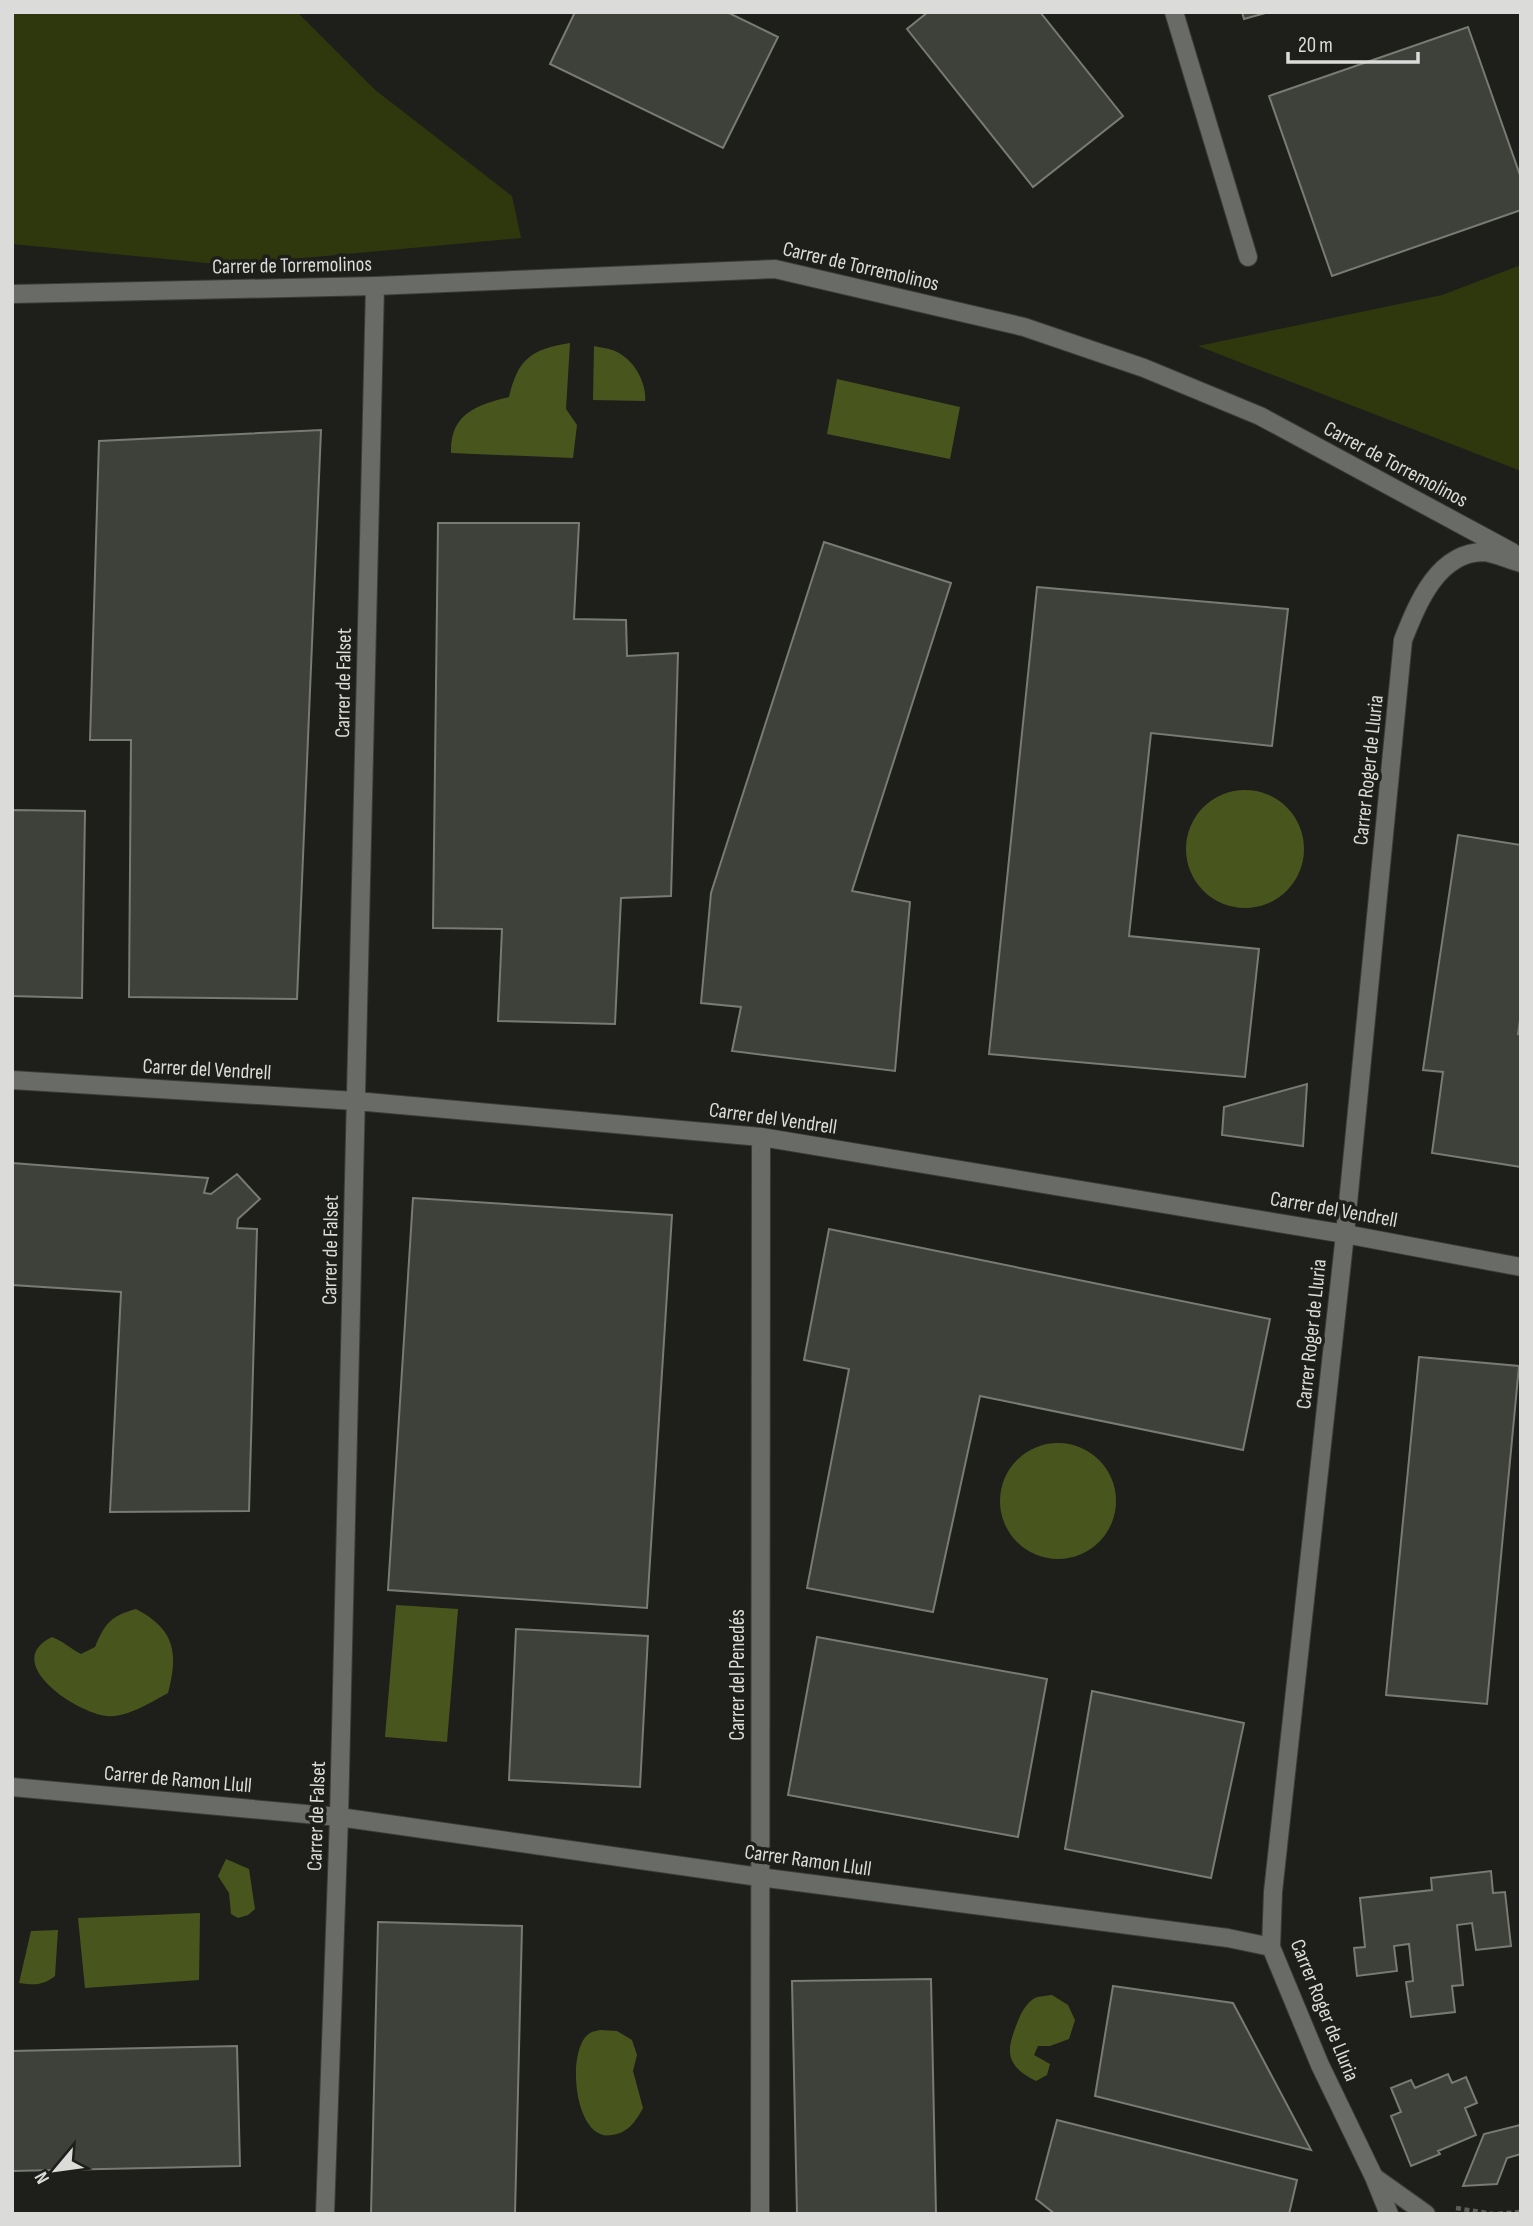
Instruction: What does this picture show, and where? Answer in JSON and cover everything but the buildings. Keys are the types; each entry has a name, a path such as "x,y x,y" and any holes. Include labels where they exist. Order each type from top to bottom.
{"street":[{"path":"1174,12 1248,257"},
{"name":"Carrer de Torremolinos","path":"12,294 375,286 775,269 1010,324 1144,368 1260,416 1521,557"},
{"name":"Carrer de Falset","path":"325,2214 339,1817 375,286"},
{"name":"Carrer Roger de Lluria","path":"1389,2214 1374,2176 1320,2065 1271,1947 1275,1878 1345,1234 1403,640 1421,597 1444,568 1466,554 1486,552 1521,564"},
{"name":"Carrer del Vendrell","path":"12,1080 356,1101 761,1137 1521,1266"},
{"name":"Carrer del Penedés","path":"760,2214 761,1137"},
{"name":"Carrer de Ramon Llull","path":"12,1787 339,1817"},
{"name":"Carrer Ramon Llull","path":"339,1817 1271,1947"},
{"name":"Carrer Roger de Lluria","path":"1374,2176 1426,2214"}],"shaded area":[{"path":"12,12 297,12 374,89 512,196 521,238 227,265 12,244"},
{"path":"1521,265 1521,471 1198,346 1442,295"},
{"path":"570,343 566,409 577,425 573,458 451,453 455,429 467,413 509,397 517,373 528,358 545,349"},
{"path":"594,346 616,351 632,364 640,375 645,401 593,400"},
{"path":"837,379 960,407 950,459 827,434"},
{"path":"1245,790 1267,795 1287,807 1299,827 1304,849 1299,871 1287,891 1267,903 1245,908 1223,903 1203,891 1191,871 1186,849 1191,827 1203,807 1223,795"},
{"path":"1058,1443 1080,1447 1099,1460 1112,1479 1116,1501 1112,1523 1099,1542 1080,1555 1058,1559 1036,1555 1017,1542 1004,1523 1000,1501 1004,1479 1017,1460 1036,1447"},
{"path":"396,1605 458,1609 447,1742 385,1737"},
{"path":"136,1609 159,1625 170,1643 173,1665 168,1693 131,1712 107,1716 78,1706 62,1696 48,1685 38,1672 34,1659 38,1647 52,1637 81,1654 95,1647 110,1622"},
{"path":"226,1859 249,1869 255,1909 238,1918 231,1914 229,1893 218,1876"},
{"path":"200,1913 199,1980 85,1988 78,1918"},
{"path":"58,1930 55,1976 38,1984 19,1983 31,1931"},
{"path":"1052,1995 1068,2005 1075,2020 1069,2039 1050,2046 1038,2046 1034,2055 1050,2064 1047,2075 1036,2081 1013,2063 1010,2056 1011,2040 1027,2005 1037,1997"},
{"path":"600,2030 617,2031 632,2040 637,2055 633,2071 643,2108 627,2129 612,2135 599,2134 589,2125 577,2093 576,2074 582,2042 590,2033"}]}
